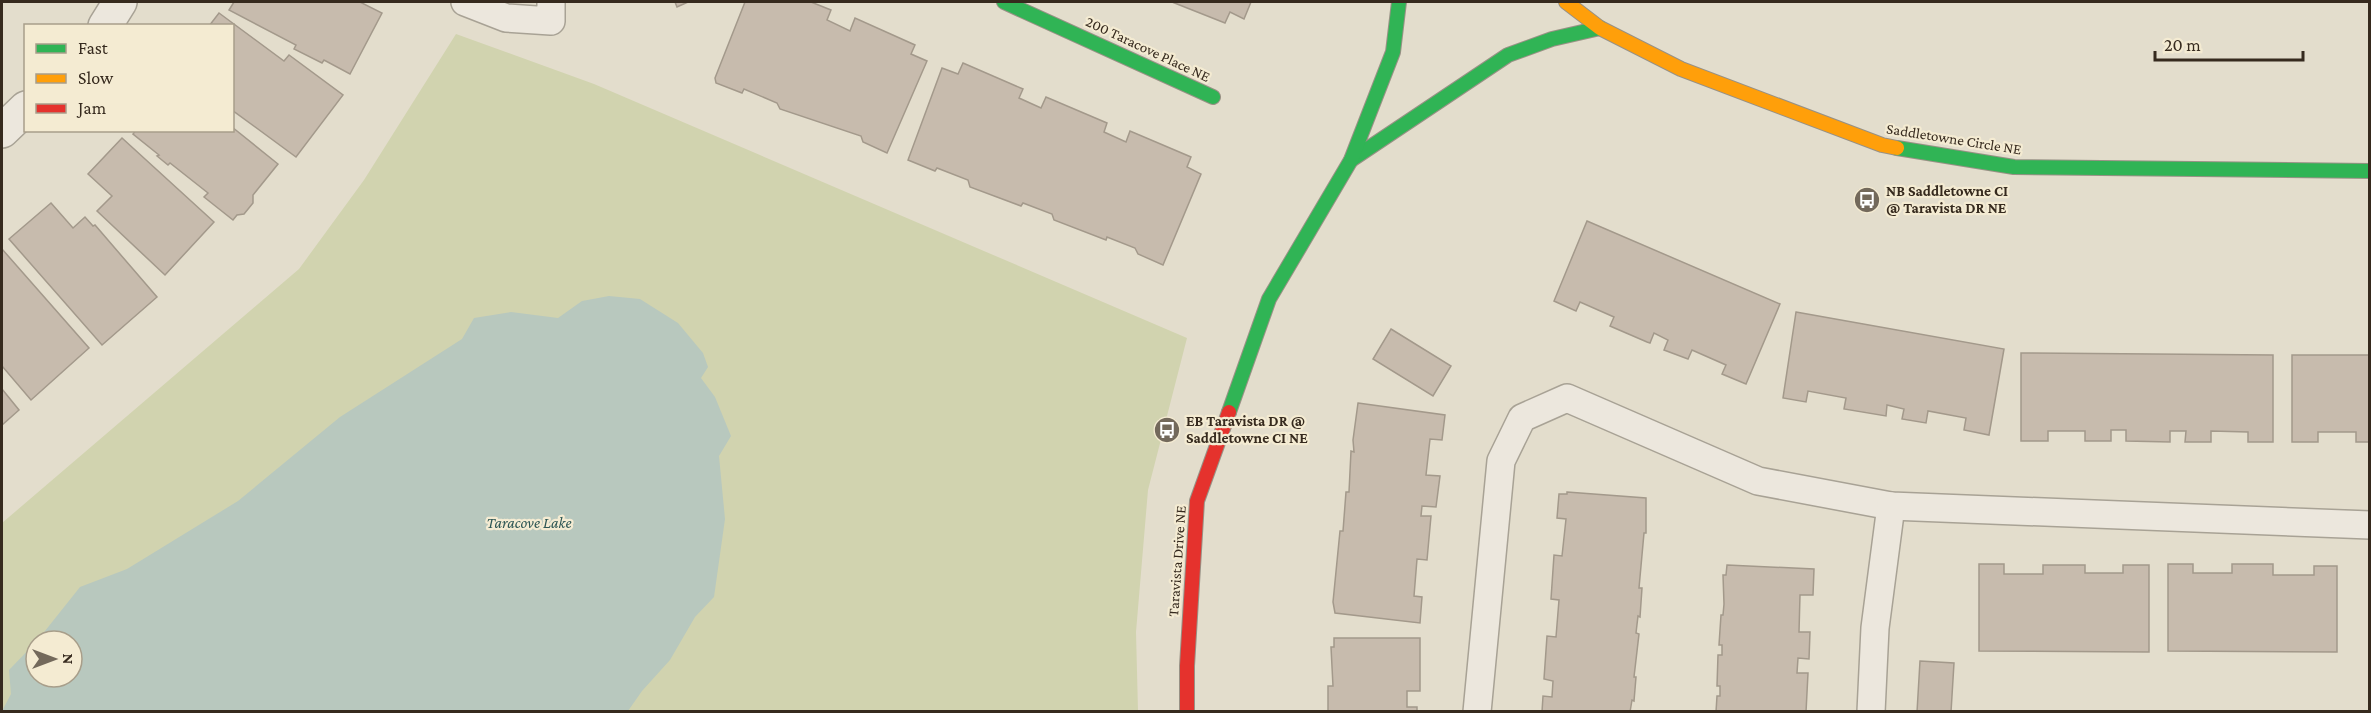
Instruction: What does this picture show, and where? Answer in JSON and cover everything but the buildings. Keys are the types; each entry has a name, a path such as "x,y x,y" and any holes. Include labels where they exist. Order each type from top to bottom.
{"main road":[{"name":"200 Taracove Place NE","path":"1004,2 1213,97"},
{"name":"Taravista Drive NE","path":"1187,711 1186,666 1197,501 1269,299 1351,160 1393,52 1399,2"},
{"name":"Saddletowne Circle NE","path":"1566,2 1600,28 1681,69 1882,145 2014,167 2370,171"},
{"path":"1351,160 1508,55 1551,39 1600,28"}],"street":[{"path":"106,24 120,2"},
{"path":"2,131 24,110"}],"lane":[{"path":"465,2 506,18 551,21 551,2"},
{"path":"1477,711 1501,461 1522,418 1567,398 1758,481 1891,506 2370,525"},
{"path":"1871,711 1875,628 1891,506"}],"green space":[{"path":"456,34 594,84 1187,338 1148,490 1136,632 1138,711 2,711 2,523 299,269 364,180"}],"water":[{"name":"Taracove Lake","path":"609,296 640,299 678,323 703,353 708,367 701,378 715,397 731,436 719,456 725,519 714,597 695,617 670,660 642,691 628,711 2,711 11,694 9,670 24,654 24,689 84,689 84,629 47,629 80,587 127,569 238,501 340,417 462,339 474,318 511,312 558,318 582,301"}],"traffic: fast":[{"path":"1004,2 1213,97"},
{"path":"1229,412 1269,299 1351,160 1393,52 1399,2"},
{"path":"1351,160 1508,55 1552,39 1600,28"},
{"path":"1897,148 2014,167 2370,171"}],"traffic: slow":[{"path":"1566,2 1600,28 1681,69 1882,145 1897,148"}],"traffic: jam":[{"path":"1187,712 1187,666 1197,501 1229,412"}],"place":[{"name":"NB Saddletowne CI @ Taravista DR NE","path":"1867,200"},
{"name":"EB Taravista DR @ Saddletowne CI NE","path":"1167,430"}]}
